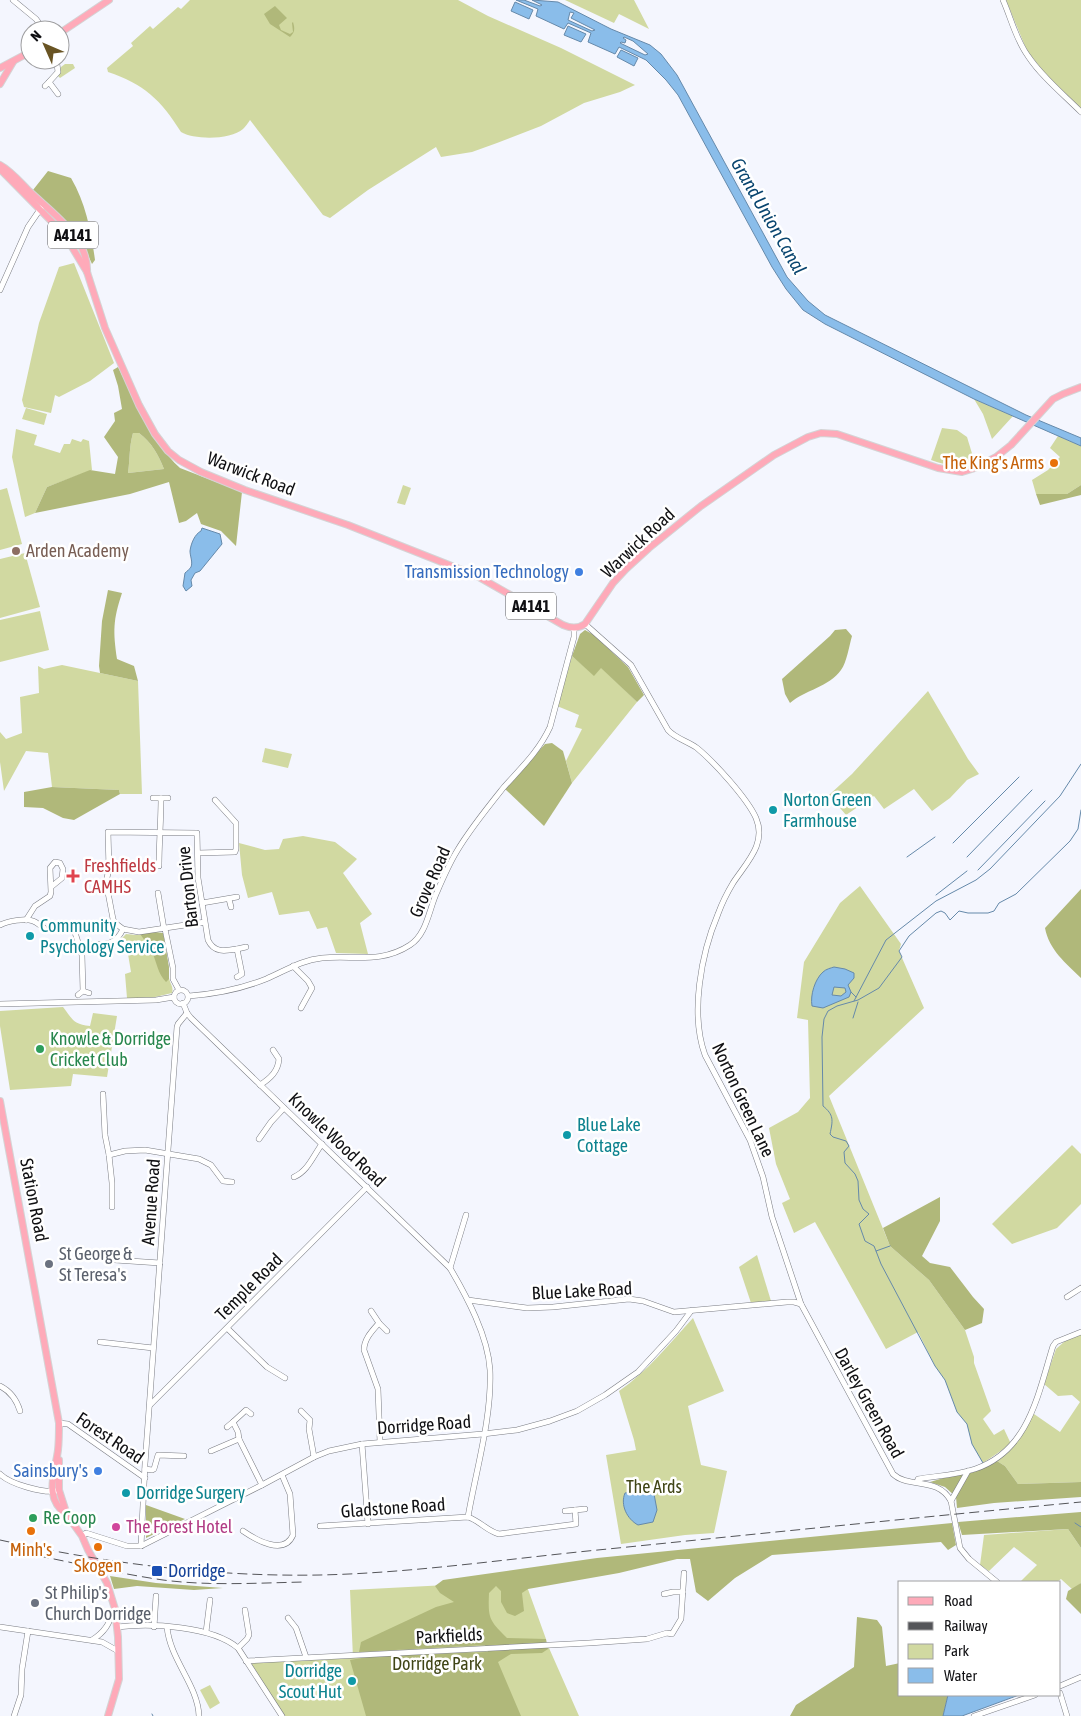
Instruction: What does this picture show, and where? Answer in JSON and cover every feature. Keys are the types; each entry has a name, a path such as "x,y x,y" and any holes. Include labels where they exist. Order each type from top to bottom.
{"main road":[{"path":"70,26 109,0"},
{"path":"0,68 20,58"},
{"path":"0,84 13,62"},
{"name":"Warwick Road","path":"0,165 42,208 69,242 87,272 105,328 139,405 155,434 168,451 179,460 201,472 244,490 348,525 477,576 563,625 574,628"},
{"name":"Warwick Road","path":"0,170 42,208"},
{"name":"Warwick Road","path":"585,624 613,583 649,548 709,501 774,456 808,436 821,433 837,434 938,468 962,472 975,468 996,457 1053,400 1062,394 1081,387"},
{"name":"A4141","path":"574,628 585,624"},
{"name":"Station Road","path":"0,1101 59,1423 58,1453 52,1474 56,1491"},
{"path":"56,1491 59,1510 67,1515 82,1536 107,1583 115,1610 119,1679 108,1716"}],"street":[{"path":"13,0 37,20"},
{"path":"1003,0 1021,46 1027,56 1081,112"},
{"path":"58,70 47,84 58,94"},
{"path":"0,290 28,227 42,208"},
{"name":"Norton Green Lane","path":"585,624 630,665 671,733 700,751 736,789 757,820 759,834 757,846 724,901 707,945 698,1000 698,1035 704,1055 750,1140 763,1177 772,1218 801,1304"},
{"name":"Grove Road","path":"189,996 212,994 250,985 310,960 323,958 379,958 401,951 417,940 424,928 437,891 457,851 503,788 538,750 546,737 574,637 574,628"},
{"path":"153,798 168,798"},
{"path":"109,869 159,866 160,833 162,827 161,798"},
{"path":"198,853 234,852 236,849 236,823 215,800"},
{"path":"160,833 108,832 109,869 106,882 113,905 115,923 123,929 140,932 205,922"},
{"name":"Barton Drive","path":"160,833 197,833 198,878 210,945 214,949 223,951 246,947"},
{"path":"26,920 35,906 50,896 51,887"},
{"path":"158,893 173,968 173,978 179,990"},
{"path":"202,903 237,897"},
{"path":"229,899 232,907"},
{"path":"0,925 5,922 26,920 33,921 44,928"},
{"path":"72,923 72,932 80,947 81,993 89,994"},
{"path":"80,947 110,943 116,940 123,929"},
{"path":"237,949 242,975"},
{"path":"293,966 308,981 312,988 301,1008"},
{"path":"174,997 178,1003 183,1003 189,996 185,991 179,990"},
{"path":"0,1004 156,1000 174,997 179,990"},
{"name":"Knowle Wood Road","path":"183,1003 187,1013 450,1268 468,1300 478,1324 490,1370 483,1434 468,1517"},
{"name":"Avenue Road","path":"141,1546 178,1024 187,1013"},
{"path":"260,1084 271,1078 278,1066 279,1059 273,1050"},
{"path":"103,1094 105,1135 112,1183 112,1207"},
{"path":"259,1139 270,1122 284,1108"},
{"path":"294,1177 307,1168 322,1144"},
{"path":"109,1155 139,1150 207,1162 218,1173 222,1184 232,1182"},
{"name":"Temple Road","path":"150,1406 367,1187"},
{"path":"450,1268 466,1215"},
{"path":"464,1222 471,1224"},
{"path":"115,1260 124,1258 160,1263"},
{"path":"1066,1297 1081,1288"},
{"path":"787,1302 797,1293"},
{"name":"Blue Lake Road","path":"468,1300 526,1308 629,1299 643,1301 674,1312 787,1302 801,1304"},
{"name":"Darley Green Road","path":"801,1304 893,1474 904,1481 917,1482 943,1491 951,1501"},
{"path":"370,1311 386,1331"},
{"name":"Dorridge Road","path":"141,1546 262,1486 314,1457 352,1445 517,1430 577,1411 605,1396 638,1372 691,1312"},
{"path":"379,1323 364,1344 364,1350 378,1389 380,1442"},
{"path":"228,1329 267,1367 285,1378"},
{"path":"917,1482 918,1480 968,1471 988,1464 1005,1453 1012,1446 1032,1411 1053,1346 1056,1342 1081,1332"},
{"path":"108,1337 108,1344"},
{"path":"100,1342 154,1348"},
{"path":"0,1386 5,1388 20,1411"},
{"path":"227,1427 244,1407 251,1414"},
{"path":"306,1415 312,1410"},
{"path":"301,1411 310,1420 309,1429 314,1457"},
{"path":"233,1422 262,1486"},
{"name":"Forest Road","path":"59,1423 68,1424 138,1475 145,1478"},
{"path":"211,1451 221,1442 239,1438"},
{"path":"362,1444 368,1524"},
{"path":"145,1469 154,1469 158,1455 184,1456"},
{"path":"968,1471 951,1501 960,1548 969,1559 995,1581"},
{"path":"0,1474 8,1481 56,1491"},
{"path":"243,1531 259,1541 278,1546 285,1545 291,1540 293,1536 290,1494 282,1475"},
{"path":"565,1510 585,1509"},
{"path":"468,1517 492,1532 499,1534 576,1524 574,1510"},
{"name":"Gladstone Road","path":"320,1526 468,1517"},
{"path":"82,1536 86,1533 126,1546 141,1546"},
{"name":"Parkfields","path":"246,1661 352,1654 548,1646 649,1638 667,1633 672,1634 682,1619 684,1572"},
{"path":"664,1594 683,1592"},
{"path":"154,1626 156,1596"},
{"path":"206,1632 210,1600"},
{"path":"91,1640 107,1628 115,1610"},
{"path":"238,1648 248,1639 248,1613"},
{"path":"288,1618 296,1628 306,1657"},
{"path":"117,1627 154,1626 184,1628 223,1637 238,1648 282,1716"},
{"path":"0,1627 91,1640 106,1643 118,1650"},
{"path":"166,1627 172,1650 197,1700 199,1716"},
{"path":"14,1716 21,1695 22,1669 28,1631"},
{"path":"1061,1686 1081,1677"},
{"path":"974,1716 1032,1696"},
{"path":"1061,1696 1067,1716"}],"green space":[{"path":"190,0 458,0 635,85 620,92 584,103 541,126 472,152 441,157 436,147 368,190 330,218 323,215 250,120 237,133 222,137 212,138 187,135 181,132 159,102 142,88 108,72 107,68 133,46 131,43 150,26 153,29 178,7 181,9"},
{"path":"565,0 634,0 649,29 619,14 614,23"},
{"path":"1006,0 1081,0 1081,108 1049,78 1027,51"},
{"path":"275,6 287,18 279,25 281,30 290,34 293,32 293,22 294,30 293,34 290,37 270,24 264,14"},
{"path":"70,64 73,64 75,68 60,78 58,76 60,70 70,70"},
{"path":"48,171 71,178 76,188 90,228 95,260 92,264 83,244 33,190"},
{"path":"74,263 114,363 90,381 59,397 55,395 51,413 24,407 22,400 39,323 59,267"},
{"path":"118,367 152,433 169,457 180,468 242,492 236,546 221,531 201,524 197,513 186,521 179,523 169,482 130,494 35,513 47,487 90,470 115,474 118,457 104,437 115,421 114,413 122,409 113,370","holes":["133,433 139,433 154,449 164,469 128,473"]},
{"path":"974,399 1013,416 992,439 983,414"},
{"path":"26,408 47,414 44,425 22,419"},
{"path":"942,428 957,430 967,437 974,460 952,464 931,460"},
{"path":"16,429 37,435 34,445 60,453 64,444 70,444 72,439 81,442 83,439 89,441 92,470 47,487 35,513 25,517 12,457"},
{"path":"133,433 139,433 148,441 164,469 128,473"},
{"path":"1058,436 1081,446 1081,485 1067,494 1036,494 1032,480 1048,470 1060,457 1050,448"},
{"path":"403,485 411,488 405,505 397,503"},
{"path":"1081,485 1081,495 1040,505 1036,494 1067,494"},
{"path":"7,488 22,544 0,550 0,490"},
{"path":"25,553 40,607 0,618 0,559"},
{"path":"108,590 122,593 115,626 117,659 134,666 138,681 100,673 102,621"},
{"path":"40,611 49,650 0,662 0,620"},
{"path":"846,629 852,636 841,670 824,684 790,703 785,694 782,679 835,630"},
{"path":"585,630 594,635 628,667 644,695 637,702 601,668 594,676 572,656 580,634"},
{"path":"572,656 594,675 601,667 637,702 572,783 566,761 582,729 575,727 579,715 557,706"},
{"path":"62,665 138,681 142,794 120,794 119,790 52,787 48,753 26,751 4,791 0,762 0,732 6,739 22,733 20,697 39,693 38,666 44,669"},
{"path":"928,691 968,759 979,774 967,780 950,798 932,811 914,789 884,809 874,796 846,815 829,795 852,774"},
{"path":"552,743 563,751 572,783 544,826 505,789 545,744"},
{"path":"265,748 292,754 288,768 262,762"},
{"path":"52,787 119,790 120,794 74,820 63,818 43,808 24,807 24,792"},
{"path":"303,836 335,842 357,859 343,873 372,914 360,923 368,954 336,953 327,927 317,929 309,911 279,915 272,892 248,898 242,875 239,843 265,850 279,849 283,839"},
{"path":"860,886 901,944 899,951 924,1008 829,1096 890,1246 929,1280 965,1330 974,1357 974,1363 991,1411 983,1419 994,1435 1004,1429 1011,1444 983,1463 972,1444 967,1424 957,1412 945,1380 935,1366 918,1332 886,1349 815,1222 794,1233 782,1203 790,1199 776,1164 769,1128 798,1112 810,1098 808,1020 797,1018 804,962 840,903"},
{"path":"1081,889 1081,978 1054,950 1045,928"},
{"path":"152,932 163,933 169,978 173,989 172,993 151,998 127,998 125,974 131,972 127,948 120,940 126,934 136,935"},
{"path":"163,933 169,967 169,979 166,982 159,972 151,949 140,934"},
{"name":"Knowle & Dorridge Cricket Club","path":"63,1007 74,1021 90,1026 93,1013 117,1016 107,1077 73,1074 71,1086 10,1090 0,1026 0,1011"},
{"path":"1072,1145 1081,1154 1081,1204 1057,1228 1012,1244 992,1224"},
{"path":"940,1197 940,1221 922,1256 930,1263 950,1267 984,1309 982,1323 965,1330 929,1280 890,1246 883,1228"},
{"path":"757,1255 771,1301 751,1303 739,1267"},
{"name":"The Ards","path":"693,1318 724,1391 688,1406 701,1465 727,1471 714,1533 621,1544 606,1455 636,1450 619,1391 649,1366"},
{"path":"1081,1334 1081,1482 1018,1484 1005,1466 997,1461 1015,1444 1034,1414 1060,1432 1080,1402 1072,1395 1058,1396 1044,1384 1056,1349 1065,1341"},
{"path":"997,1461 1005,1466 1018,1484 1081,1482 1081,1497 994,1503 957,1508 956,1497 945,1487 930,1482 957,1474 971,1473"},
{"path":"146,1505 185,1519 146,1538"},
{"path":"1081,1512 1081,1548 1068,1529 962,1535 958,1522"},
{"path":"952,1523 956,1545 948,1550 941,1542 772,1555 735,1578 708,1601 696,1592 690,1559 677,1559 619,1573 528,1589 522,1593 524,1611 515,1616 507,1613 501,1602 501,1591 496,1586 489,1593 489,1602 491,1618 496,1627 507,1638 546,1639 548,1649 542,1653 511,1654 498,1662 521,1716 366,1716 350,1660 373,1656 488,1652 485,1645 359,1652 361,1642 436,1607 454,1602 440,1593 435,1586 443,1580 597,1558"},
{"path":"1068,1529 1081,1548 1081,1583 1073,1590 1061,1579 1058,1581 1021,1581 1037,1565 1014,1547 989,1571 980,1565 984,1535"},
{"path":"110,1576 156,1583 223,1588 194,1590 137,1586 114,1589"},
{"name":"Dorridge Park","path":"525,1581 546,1639 487,1650 549,1648 579,1716 284,1716 251,1663 353,1658 350,1590"},
{"path":"1081,1583 1081,1614 1066,1599 1068,1591"},
{"path":"857,1617 877,1620 882,1627 886,1666 898,1663 898,1696 948,1696 943,1716 790,1716 796,1705 854,1667"},
{"path":"210,1685 220,1703 210,1709 200,1690"}],"water":[{"path":"516,0 524,0 540,6 542,5 532,0 558,2 611,29 650,45 661,54 677,75 787,277 808,301 825,315 1026,415 1081,438 1081,446 974,399 825,324 803,310 786,289 772,267 678,95 666,80 646,60 619,47 615,54 588,42 591,33 568,23 564,29 536,16 538,9","holes":["570,12 574,13 571,18 595,30 592,31 568,20","624,37 633,41 648,54 645,55 620,43 625,43"]},
{"path":"515,2 533,10 529,19 511,11"},
{"path":"568,26 586,34 581,42 564,35"},
{"path":"621,50 638,58 634,66 617,57"},
{"path":"202,528 220,534 222,544 200,571 195,573 191,580 192,586 186,591 183,586 185,573 192,565 190,551 194,539"},
{"path":"834,967 854,973 854,978 848,985 851,992 849,997 823,1008 812,1006 812,992 815,983 824,971","holes":["834,987 845,988 846,992 841,996 832,995"]},
{"path":"649,1492 654,1494 657,1510 653,1522 638,1525 628,1515 623,1502 625,1493"},
{"path":"948,1696 1016,1696 962,1716 943,1716"}],"waterway":[{"path":"854,1001 886,940 936,901 976,880 990,869 1060,796 1081,764"},
{"path":"953,843 1019,777"},
{"path":"967,857 1032,790"},
{"path":"978,870 1045,801"},
{"path":"876,1251 874,1246 865,1241 859,1224 869,1214 863,1209 859,1200 858,1181 855,1174 845,1163 844,1152 849,1146 846,1141 833,1137 830,1134 832,1118 823,1106 822,1037 824,1019 828,1011 837,1006 858,1000 879,988 902,957 899,951 909,936 936,913 941,911 950,920 959,911 988,913 994,911 999,903 1016,894 1070,841 1078,829 1081,810"},
{"path":"907,857 935,837"},
{"path":"936,895 967,871"},
{"path":"851,992 856,997"},
{"path":"853,1018 858,1002"},
{"path":"890,1246 876,1251 881,1264 935,1366 945,1380 957,1412 967,1424 972,1444 983,1463"},
{"path":"1075,1523 1081,1527"}],"railway":[{"path":"0,1540 119,1562 199,1571 280,1575 356,1574 1081,1502"},
{"path":"39,1556 132,1575 180,1582 233,1584 304,1582"}],"place":[{"name":"The King's Arms","path":"1054,463"},
{"name":"Arden Academy","path":"16,551"},
{"name":"Transmission Technology","path":"579,572"},
{"name":"Norton Green Farmhouse","path":"773,810"},
{"name":"Freshfields CAMHS","path":"73,876"},
{"name":"Community Psychology Service","path":"30,936"},
{"name":"Knowle & Dorridge Cricket Club","path":"40,1049"},
{"name":"Blue Lake Cottage","path":"567,1135"},
{"name":"St George & St Teresa's","path":"49,1264"},
{"name":"Sainsbury's","path":"98,1471"},
{"name":"Dorridge Surgery","path":"126,1493"},
{"name":"Re Coop","path":"33,1518"},
{"name":"The Forest Hotel","path":"116,1527"},
{"name":"Minh's","path":"31,1531"},
{"name":"Skogen","path":"98,1547"},
{"name":"Dorridge","path":"157,1571"},
{"name":"St Philip's Church Dorridge","path":"35,1603"},
{"name":"Dorridge Scout Hut","path":"352,1681"}],"water label":[{"name":"Grand Union Canal","path":"769,216"}]}
